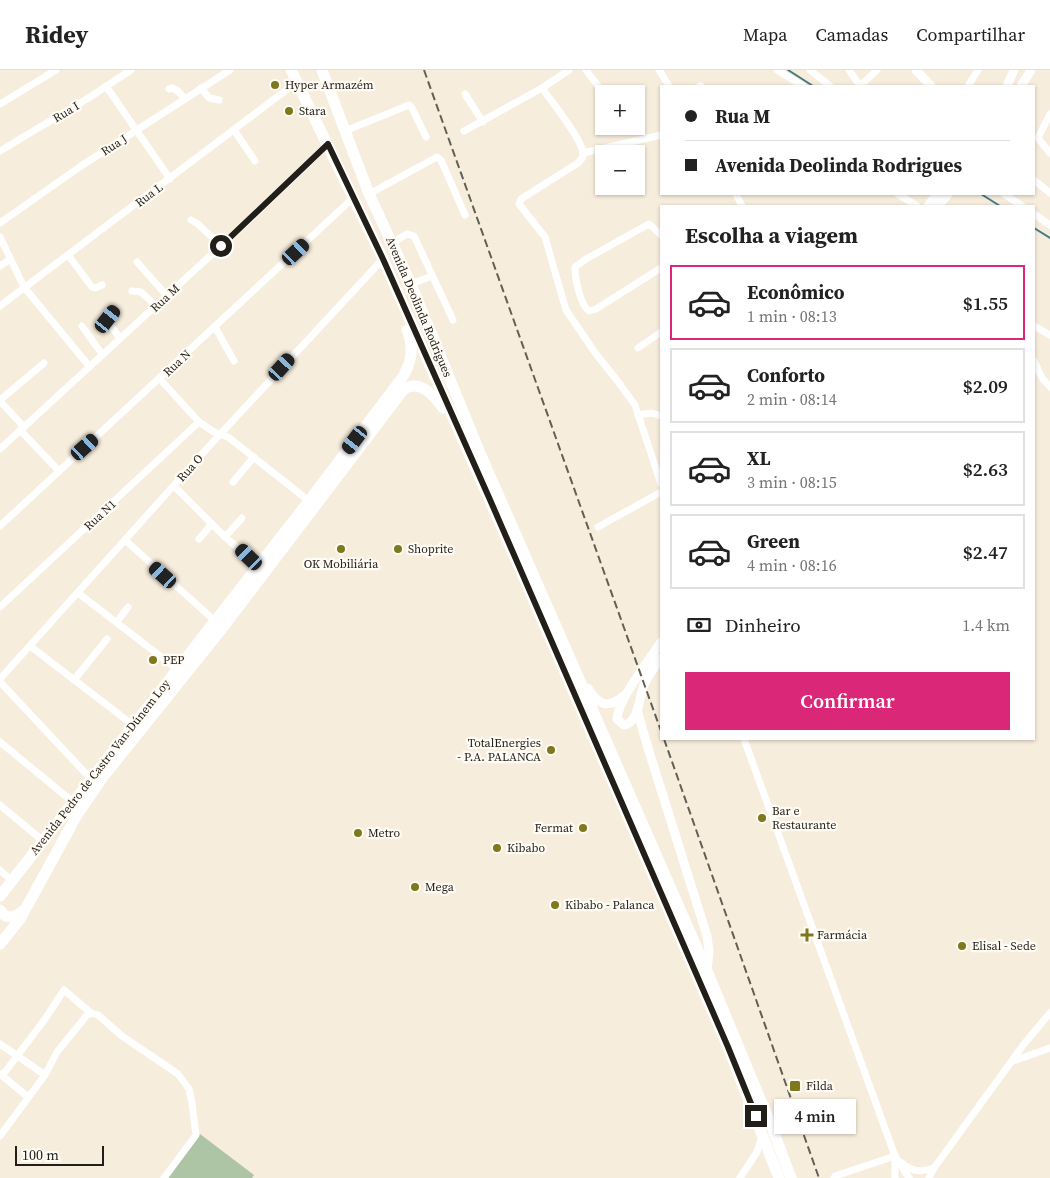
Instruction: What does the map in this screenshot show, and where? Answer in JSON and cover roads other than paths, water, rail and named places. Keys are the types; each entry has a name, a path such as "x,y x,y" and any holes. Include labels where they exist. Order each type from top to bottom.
{"highway":[{"name":"Avenida Deolinda Rodrigues","path":"291,70 383,259 532,596 728,1047 779,1178"},
{"name":"Avenida Deolinda Rodrigues","path":"322,70 369,194 411,284 480,453 707,971 791,1178"},
{"name":"Avenida Pedro de Castro Van-Dúnem Loy","path":"0,896 214,620 309,501 407,370 411,360 412,348 396,292"},
{"name":"Avenida Pedro de Castro Van-Dúnem Loy","path":"0,944 12,930 77,815 103,777 229,619 404,390 417,386 428,391 455,423"},
{"path":"0,910 7,917 12,917 24,910"}],"main road":[{"path":"916,70 930,85"},
{"path":"1007,85 1014,70"},
{"path":"1022,85 1031,70"},
{"path":"939,205 947,195"},
{"path":"660,644 627,693 617,715 617,719 624,725 633,719 645,684 660,660"},
{"path":"570,658 593,698 598,702 604,704 616,702 627,693"},
{"path":"637,710 707,936 709,951 707,971"}],"street":[{"path":"0,94 2,103 56,70"},
{"name":"Rua I","path":"0,152 131,70"},
{"name":"Rua J","path":"0,223 81,166 230,70"},
{"path":"464,131 542,88 568,70"},
{"path":"586,70 597,85"},
{"path":"660,70 668,85"},
{"path":"777,70 801,85"},
{"path":"810,70 829,85"},
{"path":"849,70 859,85"},
{"path":"861,85 877,70"},
{"path":"969,85 978,70"},
{"name":"Rua L","path":"0,306 297,82"},
{"path":"106,86 170,179"},
{"path":"169,89 172,88 178,91 185,99"},
{"path":"201,88 209,98 219,100"},
{"path":"542,88 564,119 583,153 578,164 521,199 519,204 545,237 566,310 596,354 630,398 638,415 660,481"},
{"path":"465,94 483,122"},
{"path":"345,131 409,105 426,137"},
{"path":"1050,114 1038,138 1050,153"},
{"path":"234,130 255,161"},
{"path":"583,153 660,135"},
{"name":"Rua M","path":"0,449 221,246 328,144"},
{"path":"369,194 437,157 441,160 465,215"},
{"path":"1035,181 1050,193"},
{"path":"900,195 915,205"},
{"path":"1006,195 1020,205"},
{"name":"Rua N","path":"0,526 216,327 352,198"},
{"path":"1035,215 1050,225"},
{"path":"190,220 198,224 221,246"},
{"path":"660,234 649,224 586,259 575,267 575,276 585,307 589,311 603,305 660,269"},
{"path":"392,243 407,234 414,236 453,320"},
{"path":"0,237 24,287 89,366"},
{"path":"68,255 92,287 95,288 102,285"},
{"name":"Rua O","path":"0,681 221,434 383,259"},
{"path":"0,266 10,260"},
{"path":"138,262 167,296"},
{"path":"411,284 432,276"},
{"path":"132,291 141,292 156,306"},
{"path":"115,310 107,322 120,338"},
{"path":"82,326 102,354"},
{"path":"216,327 234,361"},
{"path":"1035,327 1050,335"},
{"path":"638,348 660,333"},
{"path":"44,363 0,401 59,471"},
{"path":"1035,363 1042,378 1050,387"},
{"path":"160,379 200,422 214,432 228,437 309,501"},
{"path":"638,415 652,413 660,416"},
{"name":"Rua N1","path":"0,608 200,422"},
{"path":"233,482 254,457"},
{"path":"174,486 225,537 258,565"},
{"path":"598,527 660,493"},
{"path":"225,537 242,518"},
{"path":"199,539 212,524"},
{"path":"125,540 214,620"},
{"path":"78,593 177,669"},
{"path":"117,622 128,606"},
{"path":"74,680 107,639"},
{"path":"30,646 133,726"},
{"path":"0,681 91,779"},
{"path":"744,740 895,1156 906,1177 915,1171"},
{"path":"0,742 72,802"},
{"path":"0,805 43,841"},
{"path":"0,870 12,881"},
{"path":"28,1097 1,1075 18,1057 62,991 65,992 91,1013 98,1015 122,1036 173,1070 184,1080 189,1089 196,1135 164,1178"},
{"path":"0,1136 45,1076 61,1047 87,1015 91,1013"},
{"path":"929,1178 934,1168 1036,1029 1050,1013"},
{"path":"0,1044 45,1076"},
{"path":"1013,1061 1050,1048"},
{"path":"740,1178 756,1152 763,1133"},
{"path":"895,1156 905,1167 915,1171 925,1171 934,1168"},
{"path":"834,1178 835,1176 895,1156"},
{"path":"895,1156 895,1178"}],"waterway":[{"path":"788,70 811,85"},
{"path":"983,195 998,205"},
{"path":"1035,229 1050,238"}],"railway":[{"path":"424,70 660,728"},
{"path":"664,740 819,1178"}],"place":[{"name":"Hyper Armazém","path":"275,85"},
{"name":"Stara","path":"289,111"},
{"name":"OK Mobiliária","path":"341,549"},
{"name":"Shoprite","path":"398,549"},
{"name":"PEP","path":"153,660"},
{"name":"TotalEnergies - P.A. PALANCA","path":"551,750"},
{"name":"Bar e Restaurante","path":"762,818"},
{"name":"Fermat","path":"583,828"},
{"name":"Metro","path":"358,833"},
{"name":"Kibabo","path":"497,848"},
{"name":"Mega","path":"415,887"},
{"name":"Kibabo - Palanca","path":"555,905"},
{"name":"Farmácia","path":"807,935"},
{"name":"Elisal - Sede","path":"962,946"},
{"name":"Filda","path":"795,1086"}]}
